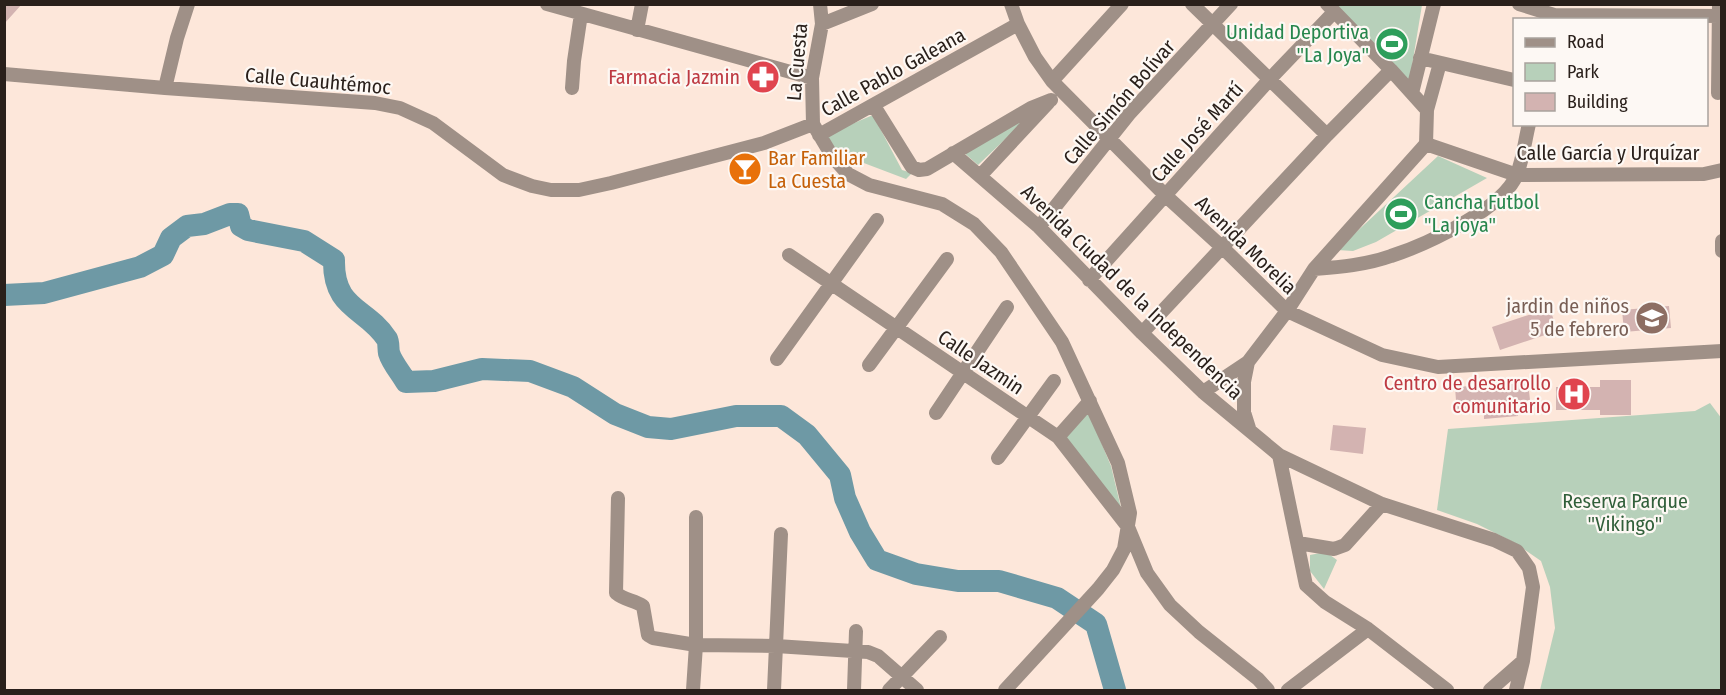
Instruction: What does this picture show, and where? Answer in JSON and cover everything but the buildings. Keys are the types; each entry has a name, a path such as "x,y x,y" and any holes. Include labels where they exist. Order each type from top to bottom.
{"street":[{"path":"165,88 188,4"},
{"path":"547,4 812,78"},
{"path":"638,30 642,4"},
{"name":"La Cuesta","path":"816,129 812,78 822,24 819,4"},
{"path":"822,24 872,4"},
{"path":"980,176 1051,100 1057,86 1122,4"},
{"path":"1192,4 1327,135"},
{"name":"Calle Simón Bolívar","path":"1039,227 1130,113 1231,4"},
{"path":"1412,93 1434,4"},
{"path":"1519,4 1554,13 1720,12 1715,93"},
{"name":"Avenida Morelia","path":"1011,5 1035,57 1057,86 1166,196 1287,311 1382,355 1438,367 1722,351"},
{"path":"1330,8 1391,70 1427,111"},
{"name":"Calle José Martí","path":"1089,280 1269,80 1330,8"},
{"path":"572,88 581,14"},
{"name":"Calle Pablo Galeana","path":"816,129 874,106 1018,24"},
{"path":"1420,58 1513,80"},
{"path":"1203,392 1248,362 1287,311 1314,269 1426,144 1427,111 1440,63"},
{"path":"1142,333 1391,70"},
{"name":"Calle Cuauhtémoc","path":"4,74 375,103 400,108 433,123 503,175 550,190 579,190 611,183 816,129"},
{"path":"874,106 912,167 919,170 927,169 1031,108 1051,100"},
{"path":"1314,269 1346,267 1390,257 1433,239 1479,213 1503,195 1517,175 1529,126"},
{"path":"816,129 831,156 848,174 869,185 942,204 974,225 1001,252 1062,342 1118,463 1130,513 1124,549 1113,570 1098,588 1005,690"},
{"name":"Calle García y Urquízar","path":"1426,144 1517,175 1704,174 1722,170"},
{"name":"Avenida Ciudad de la Independencia","path":"953,153 1039,227 1089,280 1203,392 1279,455 1382,504 1494,540 1517,551 1529,568 1533,587 1523,661 1516,690"},
{"path":"777,359 877,220"},
{"name":"Calle Jazmin","path":"789,255 831,286 1058,437 1128,527"},
{"path":"869,364 947,259"},
{"path":"936,413 1007,307"},
{"path":"1248,362 1244,382 1244,412 1249,428"},
{"path":"998,458 1054,381"},
{"path":"1058,437 1090,402"},
{"path":"1279,455 1306,585 1325,602 1368,629 1447,690"},
{"path":"618,498 616,593 642,606 648,635 653,638 696,645 857,650 878,656 917,690"},
{"path":"1298,543 1334,549 1345,545 1382,504"},
{"path":"693,690 696,645 696,517"},
{"path":"1128,527 1147,573 1170,605 1268,690"},
{"path":"774,690 781,534"},
{"path":"1288,690 1368,629"},
{"path":"854,690 856,631"},
{"path":"889,690 940,637"},
{"path":"1490,690 1523,661"}],"green space":[{"name":"Unidad Deportiva \"La Joya\"","path":"1328,5 1422,5 1409,84"},
{"path":"1041,105 978,165 962,151"},
{"path":"873,115 902,170 912,173 906,179 848,157 834,148 826,135"},
{"name":"Cancha Futbol \"La joya\"","path":"1438,156 1487,178 1376,242 1353,251 1337,250"},
{"name":"Reserva Parque \"Vikingo\"","path":"1710,403 1722,419 1721,690 1540,690 1555,628 1550,587 1541,561 1515,543 1477,524 1437,510 1448,429 1695,411"},
{"path":"1088,411 1111,466 1122,512 1063,435"},
{"path":"1320,553 1330,555 1337,560 1324,589 1310,571 1310,555"}],"waterway":[{"path":"4,295 44,293 140,267 163,255 171,238 187,226 204,224 230,214 238,214 241,226 248,230 304,241 334,260 339,289 345,299 379,328 387,339 390,357 406,382 434,381 482,369 530,371 573,387 615,414 648,427 671,429 736,416 781,416 807,435 840,475 845,498 860,532 877,560 916,574 958,581 999,581 1057,598 1096,624 1115,690"}],"place":[{"name":"Unidad Deportiva \"La Joya\"","path":"1392,44"},
{"name":"Farmacia Jazmin","path":"763,77"},
{"name":"Bar Familiar La Cuesta","path":"745,169"},
{"name":"Cancha Futbol \"La joya\"","path":"1401,214"},
{"name":"jardin de niños 5 de febrero","path":"1652,318"},
{"name":"Centro de desarrollo comunitario","path":"1574,394"}]}
